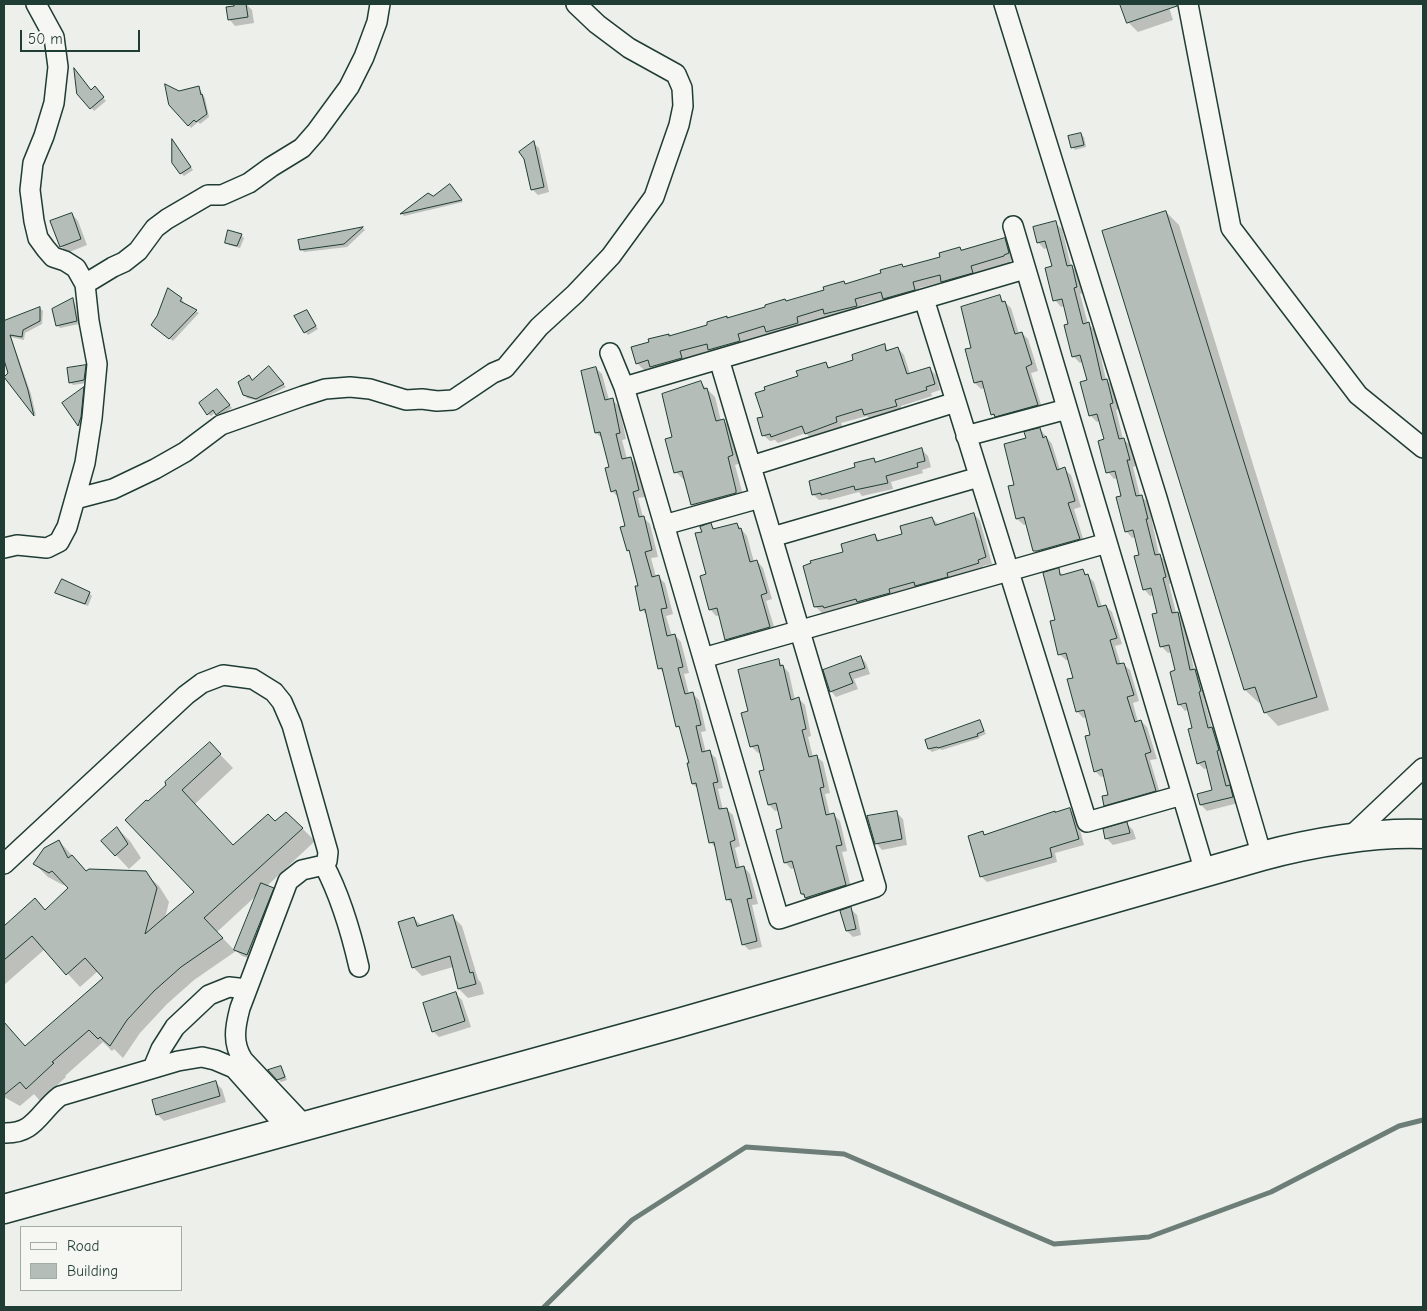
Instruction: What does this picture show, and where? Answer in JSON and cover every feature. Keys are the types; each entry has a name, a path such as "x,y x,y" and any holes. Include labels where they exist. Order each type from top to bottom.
{"highway":[{"path":"4,1209 675,1024 1290,848 1398,833 1423,834"}],"street":[{"path":"4,548 17,545 46,548 59,542 67,527 85,463 92,418 96,364 85,284 76,268 65,261 53,257 46,249 38,238 34,221 30,190 33,163 54,103 58,67 54,37 36,4"},
{"path":"85,284 138,251 155,228 167,219 208,195 222,195 249,183 270,167 302,148 349,87 364,57 377,22 380,4"},
{"path":"75,500 113,489 155,469 184,452 221,425 325,389 350,387 370,389 406,400 453,400 493,372 504,368 539,327 575,294 610,256 654,197 679,125 683,106 682,88 676,74 628,48 597,24 576,4"},
{"path":"1004,4 1157,498 1262,856"},
{"path":"1188,4 1231,228 1358,395 1423,448"},
{"path":"1012,226 1205,872"},
{"path":"624,387 1025,270"},
{"path":"924,299 1087,822 1182,794"},
{"path":"610,353 624,387 779,919 876,887 719,359"},
{"path":"751,466 956,402"},
{"path":"966,436 1067,409"},
{"path":"772,537 979,477"},
{"path":"664,526 760,498"},
{"path":"703,658 1107,544"},
{"path":"4,864 186,695 202,683 223,675 253,679 274,692 282,702 292,725 328,852 327,861 324,865 302,870 288,881 235,1026 237,1050 243,1060 298,1128"},
{"path":"1348,839 1423,768"},
{"path":"324,865 334,884 351,934 359,967"},
{"path":"153,1068 161,1049 175,1027 209,995 230,987 247,989"},
{"path":"4,1133 14,1134 25,1130 38,1121 53,1101 60,1096 153,1068 202,1056 234,1068 298,1128"}],"building":[{"path":"233,4 246,4 248,17 228,20 226,7 234,6"},
{"path":"1120,4 1177,4 1177,6 1127,23"},
{"path":"74,68 91,90 95,86 104,97 90,109 77,94"},
{"path":"165,84 179,91 199,86 207,114 196,122 194,120 188,126 169,105"},
{"path":"1081,133 1084,145 1071,148 1068,136"},
{"path":"172,139 191,167 180,174 172,163"},
{"path":"534,141 544,187 531,190 524,159 519,152"},
{"path":"450,184 462,200 400,214 428,193 433,196"},
{"path":"1166,211 1317,697 1264,713 1255,687 1244,690 1102,231"},
{"path":"72,213 81,239 60,247 50,221"},
{"path":"1056,221 1067,266 1072,265 1077,287 1074,288 1083,324 1089,322 1102,380 1107,379 1113,403 1110,404 1119,439 1124,438 1130,460 1127,460 1136,496 1142,495 1155,555 1160,554 1166,577 1163,578 1172,613 1178,612 1190,670 1195,669 1208,728 1212,727 1219,750 1217,751 1226,786 1230,785 1233,797 1200,805 1197,794 1212,790 1205,761 1197,764 1188,729 1192,728 1186,703 1178,705 1170,672 1175,670 1169,645 1160,647 1152,614 1157,613 1151,588 1143,590 1134,556 1139,555 1133,530 1125,532 1116,497 1121,496 1115,471 1106,473 1098,441 1104,439 1097,414 1089,416 1080,382 1087,380 1080,355 1072,357 1064,325 1068,324 1062,299 1053,301 1045,268 1052,266 1045,241 1037,243 1033,227"},
{"path":"363,227 344,244 300,250 298,240"},
{"path":"228,230 242,234 237,246 225,243"},
{"path":"1005,238 1009,253 971,266 973,273 941,282 940,275 913,282 915,290 883,299 881,292 855,299 857,306 824,314 823,309 797,317 798,323 766,332 764,326 738,334 740,341 708,350 707,344 680,351 682,358 650,367 648,360 636,364 631,347 649,342 648,339 669,334 669,336 707,325 707,322 765,307 765,305 785,299 786,301 824,290 823,287 844,281 845,284 881,273 880,270 902,264 903,267 940,257 939,253 960,247 961,250"},
{"path":"168,288 182,298 180,301 197,310 169,339 151,325 157,316"},
{"path":"1000,295 1002,302 1005,301 1015,334 1022,332 1032,364 1026,367 1038,405 995,417 994,414 991,415 982,381 974,383 965,349 971,348 961,307"},
{"path":"73,298 77,321 56,326 52,309"},
{"path":"40,307 40,321 23,330 22,337 10,335 28,390 34,416 4,377 8,373 4,360 4,321"},
{"path":"307,310 316,326 304,333 294,316"},
{"path":"885,344 886,351 898,347 907,374 930,367 935,384 926,387 927,390 895,400 897,406 864,415 862,409 836,417 837,422 805,434 802,426 771,437 770,434 762,436 757,418 763,417 755,393 765,390 764,387 798,376 796,371 826,362 828,368 853,360 852,355"},
{"path":"86,365 84,380 69,383 67,368"},
{"path":"269,366 284,384 256,399 243,395 238,382 249,375 252,380"},
{"path":"596,367 605,400 613,398 620,433 616,434 622,459 631,457 639,490 633,492 639,517 644,516 652,550 645,552 652,577 659,575 667,608 661,609 667,636 675,634 683,667 678,668 685,694 693,692 701,725 696,726 702,752 710,750 718,782 713,783 719,809 727,808 735,840 730,842 736,868 744,866 752,898 747,899 757,941 742,945 731,899 726,900 714,842 709,843 696,783 692,784 687,763 689,763 679,726 676,727 662,668 658,669 645,609 640,611 635,586 638,586 629,550 627,551 620,527 625,526 616,490 611,492 605,468 609,467 600,432 595,433 581,371"},
{"path":"701,381 704,389 707,388 716,421 724,419 733,455 728,457 736,493 691,505 682,471 674,473 665,439 672,437 662,394"},
{"path":"84,387 81,417 78,426 62,403"},
{"path":"217,389 230,405 216,415 213,410 207,415 199,403"},
{"path":"1040,428 1043,438 1046,436 1057,470 1065,467 1075,501 1068,503 1080,539 1033,551 1024,517 1016,519 1008,486 1014,485 1004,444 1026,438 1024,432"},
{"path":"922,448 925,461 917,463 918,467 886,476 888,483 855,490 854,486 821,495 821,493 812,495 809,481 855,467 854,463 874,458 875,462"},
{"path":"974,513 986,557 978,560 979,563 947,573 948,577 915,586 914,582 889,589 890,593 857,602 856,599 824,608 823,606 814,607 803,566 811,563 810,561 843,552 841,544 875,534 877,541 902,534 900,526 932,517 935,525"},
{"path":"711,523 713,529 737,523 739,529 741,528 750,562 757,560 767,593 761,595 770,627 725,640 717,608 709,610 700,576 706,574 695,533 702,532 700,527"},
{"path":"1059,568 1060,575 1083,569 1085,575 1088,574 1098,607 1106,605 1117,638 1110,640 1117,664 1124,663 1134,695 1127,697 1135,722 1141,720 1151,752 1145,754 1156,791 1104,806 1102,796 1108,795 1102,769 1094,772 1085,736 1090,735 1084,710 1076,712 1067,679 1073,678 1066,653 1058,655 1050,621 1055,620 1043,573"},
{"path":"62,579 90,592 85,604 55,593"},
{"path":"861,656 865,668 849,673 853,683 830,692 823,670"},
{"path":"779,659 780,666 783,665 791,700 799,697 806,729 802,730 809,757 817,755 824,787 820,788 826,815 834,813 842,845 836,846 846,885 805,898 804,894 801,894 792,861 784,863 776,830 782,828 776,803 768,805 759,771 764,770 758,745 750,747 741,713 748,711 738,670"},
{"path":"980,720 984,731 977,734 978,736 938,748 928,749 925,740"},
{"path":"210,742 221,754 182,790 233,845 268,814 275,821 286,812 303,828 204,918 223,938 181,967 154,991 127,1020 110,1046 100,1037 98,1039 89,1030 52,1062 54,1063 26,1089 20,1082 4,1095 4,1022 25,1046 103,978 85,958 66,975 32,936 4,960 4,926 35,898 45,910 68,888 52,871 49,873 33,864 44,848 59,840 68,858 72,855 86,871 89,869 146,871 157,888 145,934 194,892 125,820 146,800 148,801 166,785 165,782"},
{"path":"1070,808 1079,839 1050,848 1052,857 980,877 968,836 983,831 984,835 1055,811"},
{"path":"897,811 902,839 875,844 867,816"},
{"path":"1127,822 1130,833 1105,839 1103,829"},
{"path":"117,827 128,844 115,856 101,841"},
{"path":"261,883 274,888 247,955 234,950"},
{"path":"851,907 856,929 846,931 840,911"},
{"path":"453,915 470,973 473,972 476,984 458,989 450,956 412,968 398,922 414,917 417,926"},
{"path":"456,992 465,1021 432,1032 423,1003"},
{"path":"281,1066 285,1077 277,1080 268,1070"},
{"path":"216,1081 220,1096 156,1115 152,1100"}],"waterway":[{"path":"544,1307 632,1220 746,1147 844,1154 1054,1244 1149,1237 1271,1192 1399,1126 1423,1120"}]}
